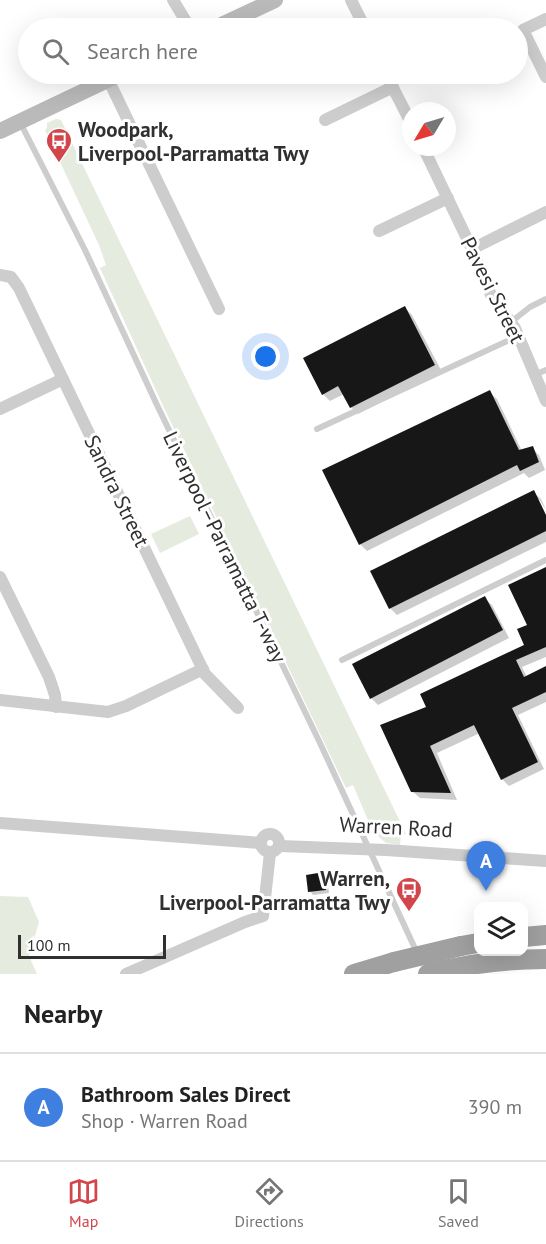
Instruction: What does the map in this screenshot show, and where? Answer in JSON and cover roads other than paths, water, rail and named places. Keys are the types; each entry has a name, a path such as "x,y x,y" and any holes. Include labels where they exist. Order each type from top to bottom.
{"highway":[{"path":"528,937 546,935"},
{"path":"354,974 394,962 470,945"},
{"path":"427,974 470,965 523,959 546,959"}],"main road":[{"path":"236,18 275,0"},
{"path":"0,131 97,84"}],"street":[{"path":"173,0 184,18"},
{"path":"351,0 360,18"},
{"path":"528,28 546,19"},
{"path":"528,40 546,77"},
{"path":"118,84 219,309"},
{"path":"391,84 402,105"},
{"path":"325,120 393,87"},
{"name":"Pavesi Street","path":"427,156 472,249 491,295 511,322 546,401"},
{"path":"379,231 448,198"},
{"path":"472,249 546,212"},
{"name":"Sandra Street","path":"0,275 5,274 15,281 203,669 213,684 238,708"},
{"path":"0,409 63,379"},
{"path":"0,577 49,677 56,707"},
{"path":"0,700 100,712 114,710 203,669"},
{"name":"Warren Road","path":"0,824 261,843 266,835 271,834 278,839 275,849 368,849 546,861"},
{"path":"126,974 263,916 275,849"}],"lane":[{"name":"Liverpool–Parramatta T-way","path":"19,122 85,250 320,743 427,974"},
{"path":"511,322 530,307 546,299"},
{"path":"317,429 518,336"},
{"path":"534,375 546,370"},
{"path":"342,660 546,560"}],"place":[{"name":"Woodpark, Liverpool-Parramatta Twy","path":"59,164"},
{"name":"Bathroom Sales Direct","path":"486,891"},
{"name":"Warren, Liverpool-Parramatta Twy","path":"409,913"}]}
